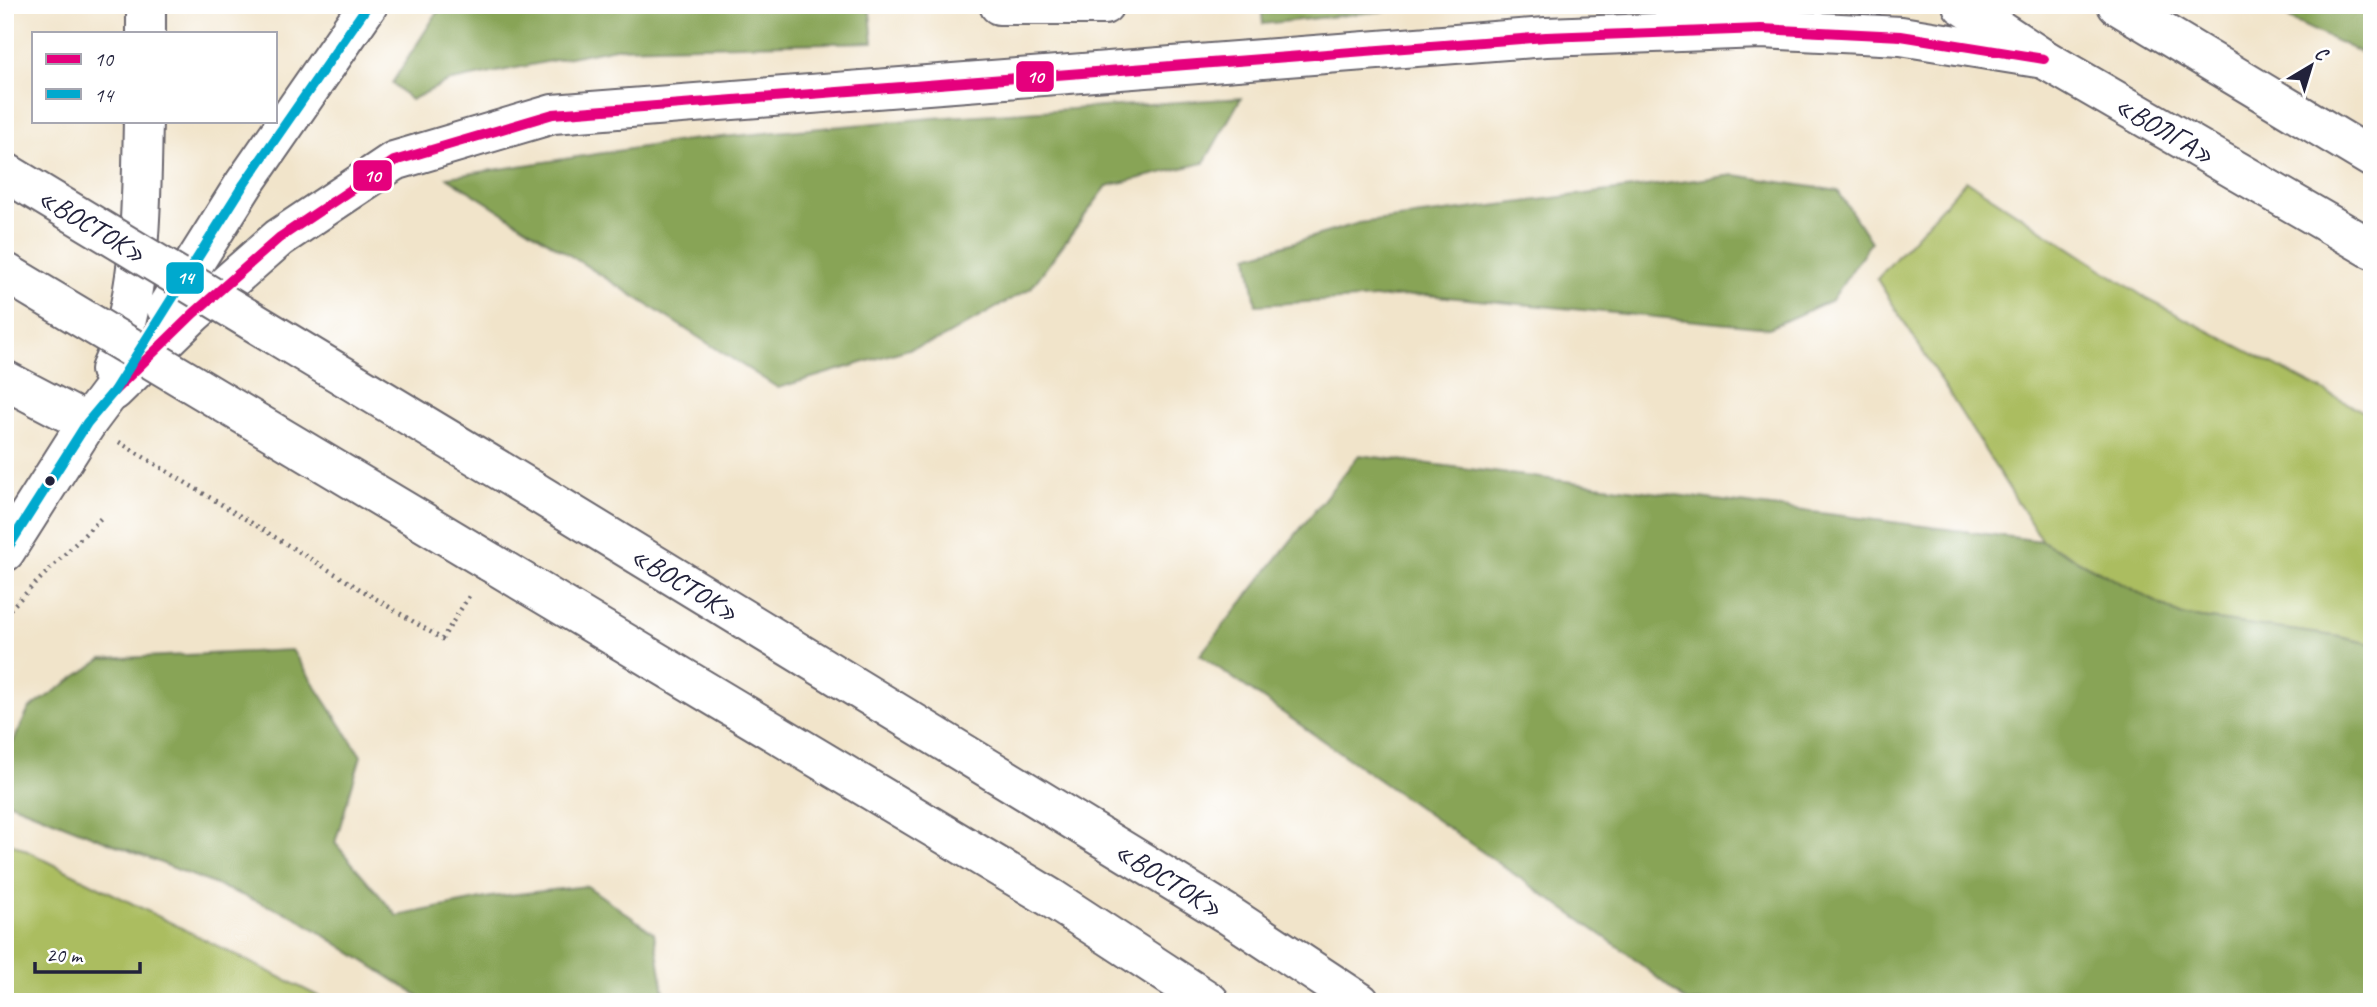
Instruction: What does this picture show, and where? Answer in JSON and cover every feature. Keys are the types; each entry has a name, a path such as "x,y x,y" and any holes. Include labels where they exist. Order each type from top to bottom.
{"main road":[{"path":"145,32 146,5"},
{"path":"114,391 244,184 368,5"},
{"path":"999,5 1104,5"},
{"name":"«ВОЛГА»","path":"1962,5 2044,59 2372,249"},
{"path":"2117,5 2372,158"},
{"path":"5,552 87,423 114,391 194,313 279,238 394,161 553,114 1546,37 1774,30 1901,36 2044,59"},
{"path":"87,423 113,364 140,239 143,122"},
{"name":"«ВОСТОК»","path":"5,172 1227,914 1360,1002"},
{"path":"5,272 1051,898 1210,1002"},
{"path":"5,380 87,423"}],"path":[{"path":"87,423 442,639 489,562"},
{"path":"5,614 104,515"}],"green space":[{"path":"442,5 860,5 870,12 873,42 615,48 447,82 411,100 392,83"},
{"path":"1261,5 1441,5 1263,24"},
{"path":"2273,5 2372,5 2372,58 2291,20"},
{"path":"1241,98 1204,163 1107,186 1031,288 939,340 778,388 447,177 688,140 932,118"},
{"path":"1734,175 1838,191 1871,242 1832,300 1769,328 1426,295 1256,305 1248,256 1359,223"},
{"path":"1966,180 2149,300 2372,416 2372,644 2335,636 2180,615 2042,541 1877,279"},
{"path":"1359,455 2042,541 2180,615 2335,636 2372,644 2372,1002 1687,1002 1623,950 1200,655"},
{"path":"292,650 361,756 335,843 397,916 491,897 587,886 654,933 664,992 658,1002 428,1002 294,916 5,801 5,759 29,709 102,659"},
{"path":"5,840 330,1002 5,1002"}],"transit line":[{"name":"14","path":"5,552 87,423 114,391 244,184 368,5"},
{"name":"10","path":"114,391 194,313 279,238 394,161 553,114 1546,37 1761,29 1901,36 2044,59"}]}
